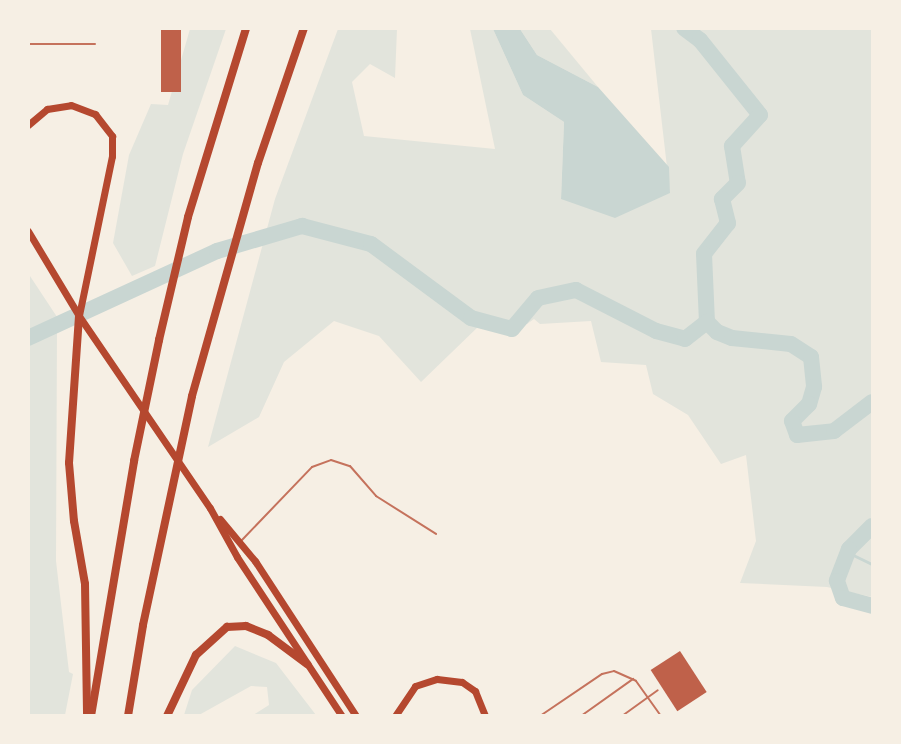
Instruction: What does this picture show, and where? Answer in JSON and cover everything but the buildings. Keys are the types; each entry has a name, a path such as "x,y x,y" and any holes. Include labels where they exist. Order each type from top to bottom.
{"highway":[{"path":"89,716 138,438 170,294 219,109 246,28"},
{"path":"128,716 170,493 184,433 244,209 304,28"},
{"path":"79,316 69,463 74,521 85,584 89,716"},
{"path":"167,716 176,688 196,655 227,627 246,626 268,635 307,664"}],"main road":[{"path":"28,125 47,109 71,105 95,114 112,136 112,156 79,316"},
{"path":"28,231 79,316 210,508 342,716"},
{"path":"210,508 240,543 356,716"},
{"path":"395,716 415,686 437,679 462,682 476,692 485,716"}],"lane":[{"path":"28,44 95,44"},
{"path":"240,543 312,466 331,460 350,466 376,496 436,534"},
{"path":"540,716 602,674 614,671 634,679 661,716"},
{"path":"581,716 634,679"},
{"path":"622,716 658,690"},
{"path":"629,711 632,716"}],"shaded area":[{"path":"190,29 226,29 183,154 155,266 132,276 113,243 129,155 151,104 168,105"},
{"path":"338,29 397,29 395,78 370,64 352,82 364,136 495,149 470,29 493,29 523,95 564,122 561,198 670,193 651,29 872,29 872,597 827,587 740,583 756,541 746,455 721,464 688,415 653,394 646,365 601,362 591,321 540,324 534,319 527,324 480,325 421,382 379,336 334,321 284,362 259,417 208,447 275,199"},
{"path":"493,29 520,29 537,55 598,87 669,167 670,193 615,218 561,199 564,122 523,95"},
{"path":"520,29 550,29 598,87 537,55"},
{"path":"28,273 63,326 57,329 56,561 69,672 73,674 65,715 29,715"},
{"path":"235,646 276,663 316,715 253,715 269,705 267,687 251,686 199,715 184,715 192,690"}],"waterway":[{"path":"684,28 700,40 760,115 732,146 738,183 722,199 728,223 704,254 707,322"},
{"path":"28,338 217,251 302,226 371,244 471,318 512,329 538,298 576,290 656,331 685,339 707,322"},
{"path":"707,322 717,332 732,338 791,344 811,357 814,387 809,404 792,421 797,435 834,431 872,402"},
{"path":"872,526 849,549 837,581 843,598 872,606"},
{"path":"847,552 872,564"}]}
